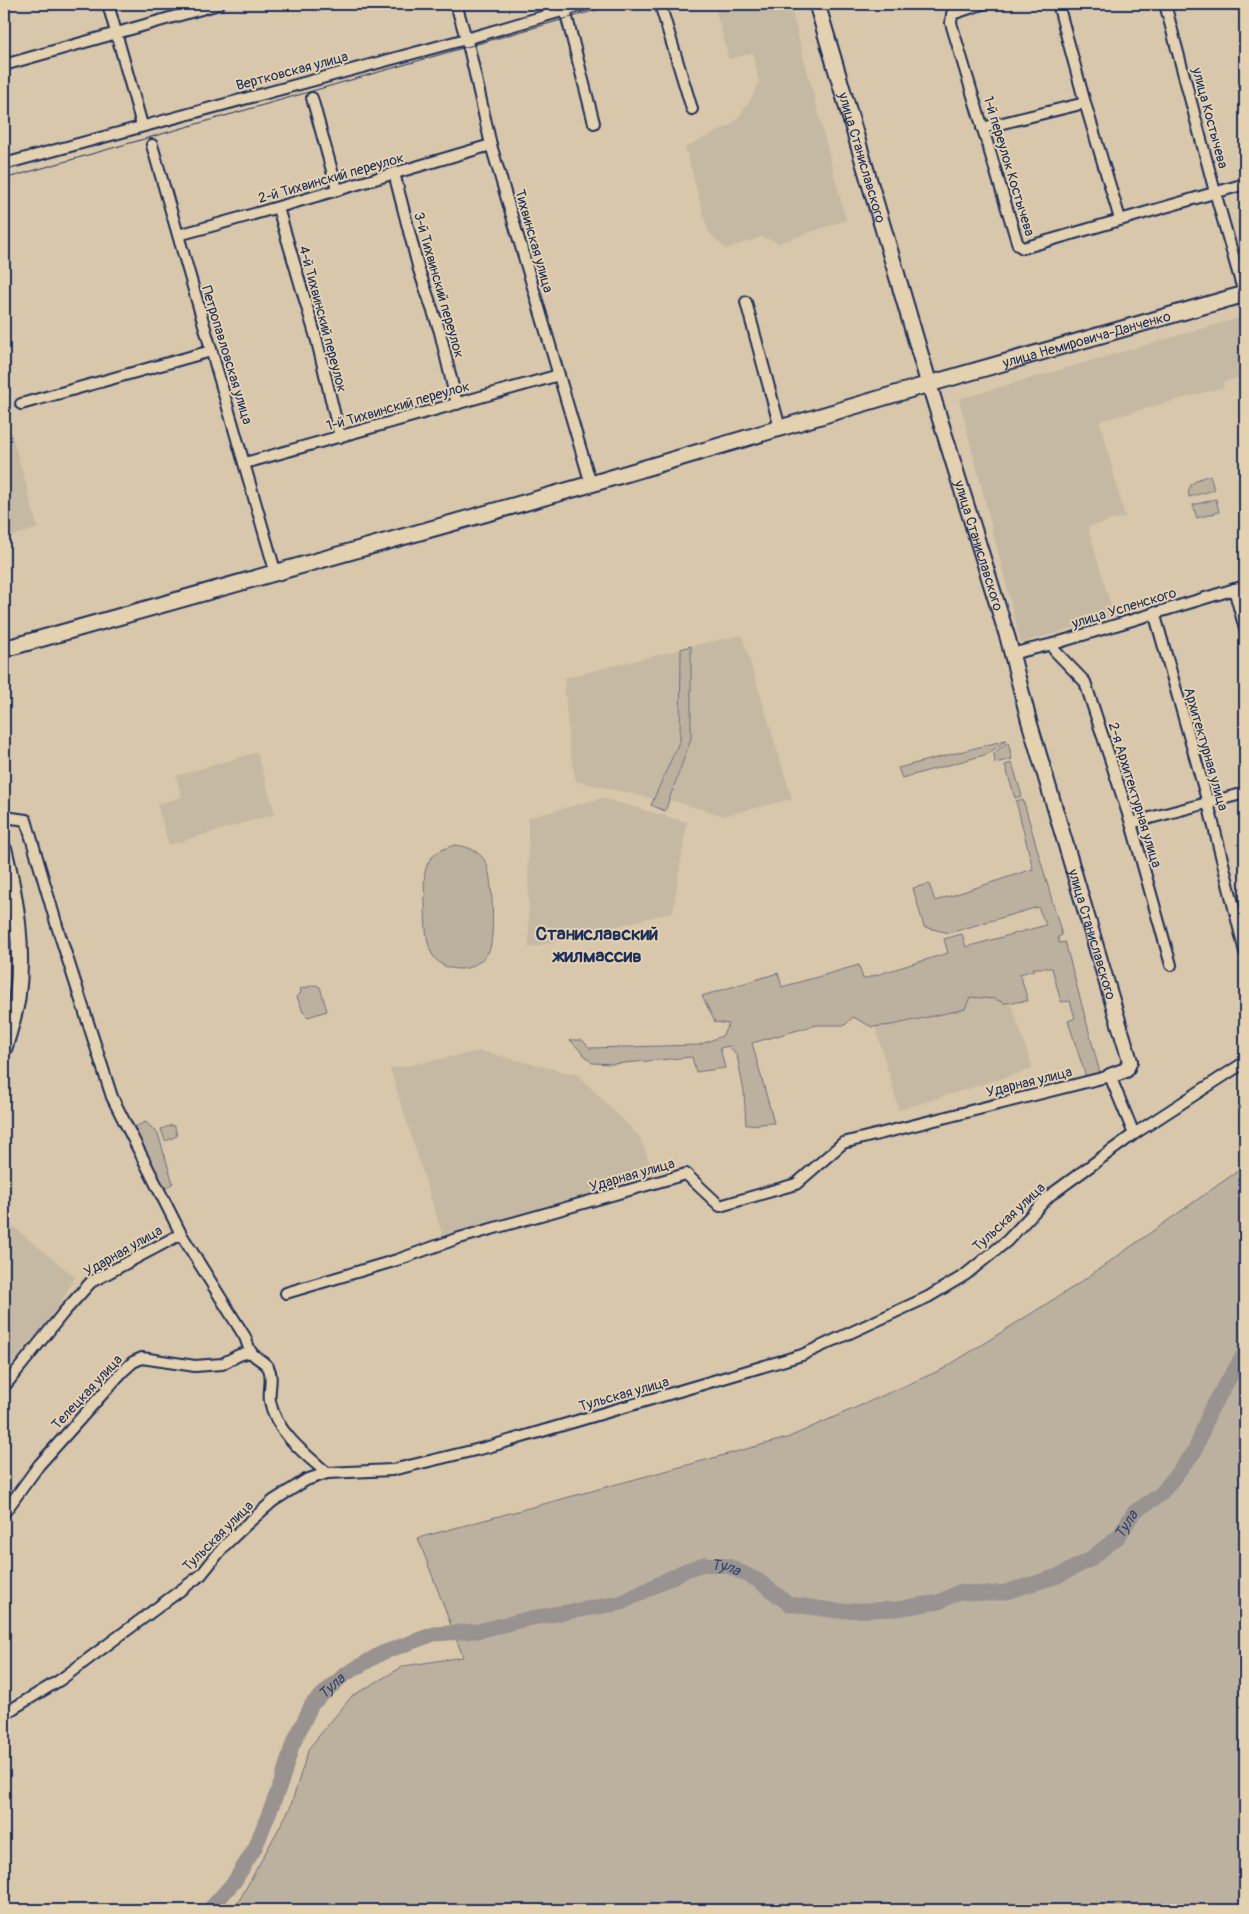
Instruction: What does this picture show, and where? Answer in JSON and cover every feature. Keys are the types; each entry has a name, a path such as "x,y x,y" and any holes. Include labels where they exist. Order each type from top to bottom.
{"main road":[{"name":"улица Станиславского","path":"817,4 929,384"},
{"name":"улица Немировича-Данченко","path":"4,649 70,629 276,574 591,484 929,384 1245,295"},
{"path":"4,850 9,897 19,934 17,1000 4,1048"}],"street":[{"path":"108,4 142,126"},
{"path":"4,65 219,4"},
{"name":"Тихвинская улица","path":"456,4 466,38 491,145 591,484"},
{"name":"Вертковская улица","path":"4,164 586,4"},
{"path":"660,4 692,108"},
{"name":"1-й переулок Костычева","path":"982,4 952,14 951,23 1018,245 1023,248 1245,184"},
{"path":"1058,4 1120,219"},
{"name":"улица Костычева","path":"1165,4 1215,192 1245,295"},
{"path":"565,10 594,122"},
{"path":"312,98 337,189"},
{"path":"982,128 1085,103"},
{"name":"Петропавловская улица","path":"152,145 276,574"},
{"name":"2-й Тихвинский переулок","path":"178,235 278,208 491,145"},
{"name":"3-й Тихвинский переулок","path":"394,173 420,270 440,332 457,404"},
{"name":"4-й Тихвинский переулок","path":"278,208 316,341 340,437"},
{"path":"746,302 780,428"},
{"path":"21,404 211,351"},
{"name":"1-й Тихвинский переулок","path":"245,463 559,375"},
{"name":"улица Станиславского","path":"929,384 975,528 1029,722 1130,1061 1126,1070 1110,1076"},
{"name":"улица Успенского","path":"1011,654 1053,644 1245,586"},
{"path":"1234,589 1245,629"},
{"name":"Архитектурная улица","path":"1154,612 1208,803 1245,952"},
{"name":"2-я Архитектурная улица","path":"1053,644 1055,650 1085,682 1131,823 1171,964"},
{"path":"1131,823 1245,793"},
{"path":"4,819 26,820 57,926 112,1096 181,1234 245,1337 251,1352 268,1368 271,1380 270,1400 280,1424 301,1450 327,1472"},
{"name":"Тульская улица","path":"4,1714 60,1680 201,1575 225,1546 273,1501 306,1480 327,1472 392,1470 488,1448 802,1355 928,1297 965,1275 1007,1240 1049,1196 1134,1134 1245,1062"},
{"path":"1110,1076 1134,1134"},
{"name":"Ударная улица","path":"286,1294 397,1260 456,1239 686,1174 720,1206 796,1184 844,1143 1110,1076"},
{"name":"Ударная улица","path":"4,1388 64,1312 91,1282 181,1234"},
{"name":"Телецкая улица","path":"4,1513 39,1465 123,1371 134,1362 142,1358 195,1366 222,1364 239,1355 251,1352"}],"shaded area":[{"path":"714,4 790,4 846,220 779,243 762,237 725,249 708,231 685,147 727,127 737,119 751,99 759,82 753,53 729,59"},
{"path":"1239,318 1245,322 1245,376 1223,382 1224,387 1100,421 1125,517 1088,527 1114,616 1021,643 959,399"},
{"path":"6,428 11,431 38,528 4,539 4,429"},
{"path":"1210,475 1214,490 1189,497 1191,485 1197,480"},
{"path":"1216,499 1219,512 1197,518 1193,505"},
{"path":"742,635 792,799 724,816 670,800 691,739 691,646"},
{"path":"691,646 691,739 665,811 651,805 680,740 681,649"},
{"path":"681,649 680,740 654,799 576,781 569,745 564,678"},
{"path":"1006,740 988,754 902,778 898,768"},
{"path":"1008,742 1012,759 995,763 994,753"},
{"path":"257,752 275,814 169,845 157,804 182,797 176,776"},
{"path":"1012,763 1022,796 1015,798 1005,765"},
{"path":"602,798 687,822 673,912 529,948 528,818"},
{"path":"1023,800 1024,803 1062,935 1058,937 1059,943 1065,942 1100,1073 1086,1077 1068,1021 1075,1018 1070,1001 1061,1002 1052,968 1033,968 1034,970 1020,974 1028,1001 1004,1003 995,999 970,997 965,1009 892,1025 872,1027 853,1017 845,1025 816,1025 752,1043 774,1123 746,1125 744,1092 737,1055 729,1046 720,1048 725,1068 696,1072 692,1057 613,1064 592,1063 570,1040 582,1040 590,1048 699,1045 722,1036 729,1024 715,1022 702,996 778,973 782,987 859,965 863,979 948,953 944,939 962,934 966,947 1046,925 1038,907 949,933 924,927 913,888 929,884 935,901 1033,869 1016,801"},
{"path":"456,845 472,850 485,861 490,878 492,906 492,934 489,951 477,963 461,969 449,968 439,963 429,947 424,883 426,868 430,859 443,849"},
{"path":"1001,974 1033,1069 899,1110 871,1012"},
{"path":"315,985 320,987 327,1011 308,1017 303,1012 297,997 301,993 300,989"},
{"path":"480,1051 578,1075 640,1137 655,1177 443,1237 390,1069"},
{"path":"146,1122 158,1134 173,1183 166,1188 162,1187 134,1130 134,1127"},
{"path":"172,1125 175,1127 177,1136 165,1141 161,1129"},
{"path":"1245,1166 1245,1910 234,1910 290,1808 309,1748 352,1696 404,1666 463,1657 418,1538 787,1438 943,1369 1075,1286"},
{"path":"4,1219 75,1277 55,1313 4,1373"}],"waterway":[{"name":"Тула","path":"209,1910 234,1882 255,1848 281,1783 292,1746 312,1704 344,1675 382,1653 434,1634 478,1631 531,1618 621,1603 686,1570 704,1564 728,1566 759,1581 789,1604 838,1611 897,1609 939,1602 959,1592 987,1594 1006,1592 1058,1576 1089,1560 1118,1537 1134,1512 1160,1495 1195,1451 1210,1411 1245,1352"}],"tram line":[{"path":"4,179 617,4"}],"district":[{"name":"Станиславский жилмассив","path":"597,945"}]}
